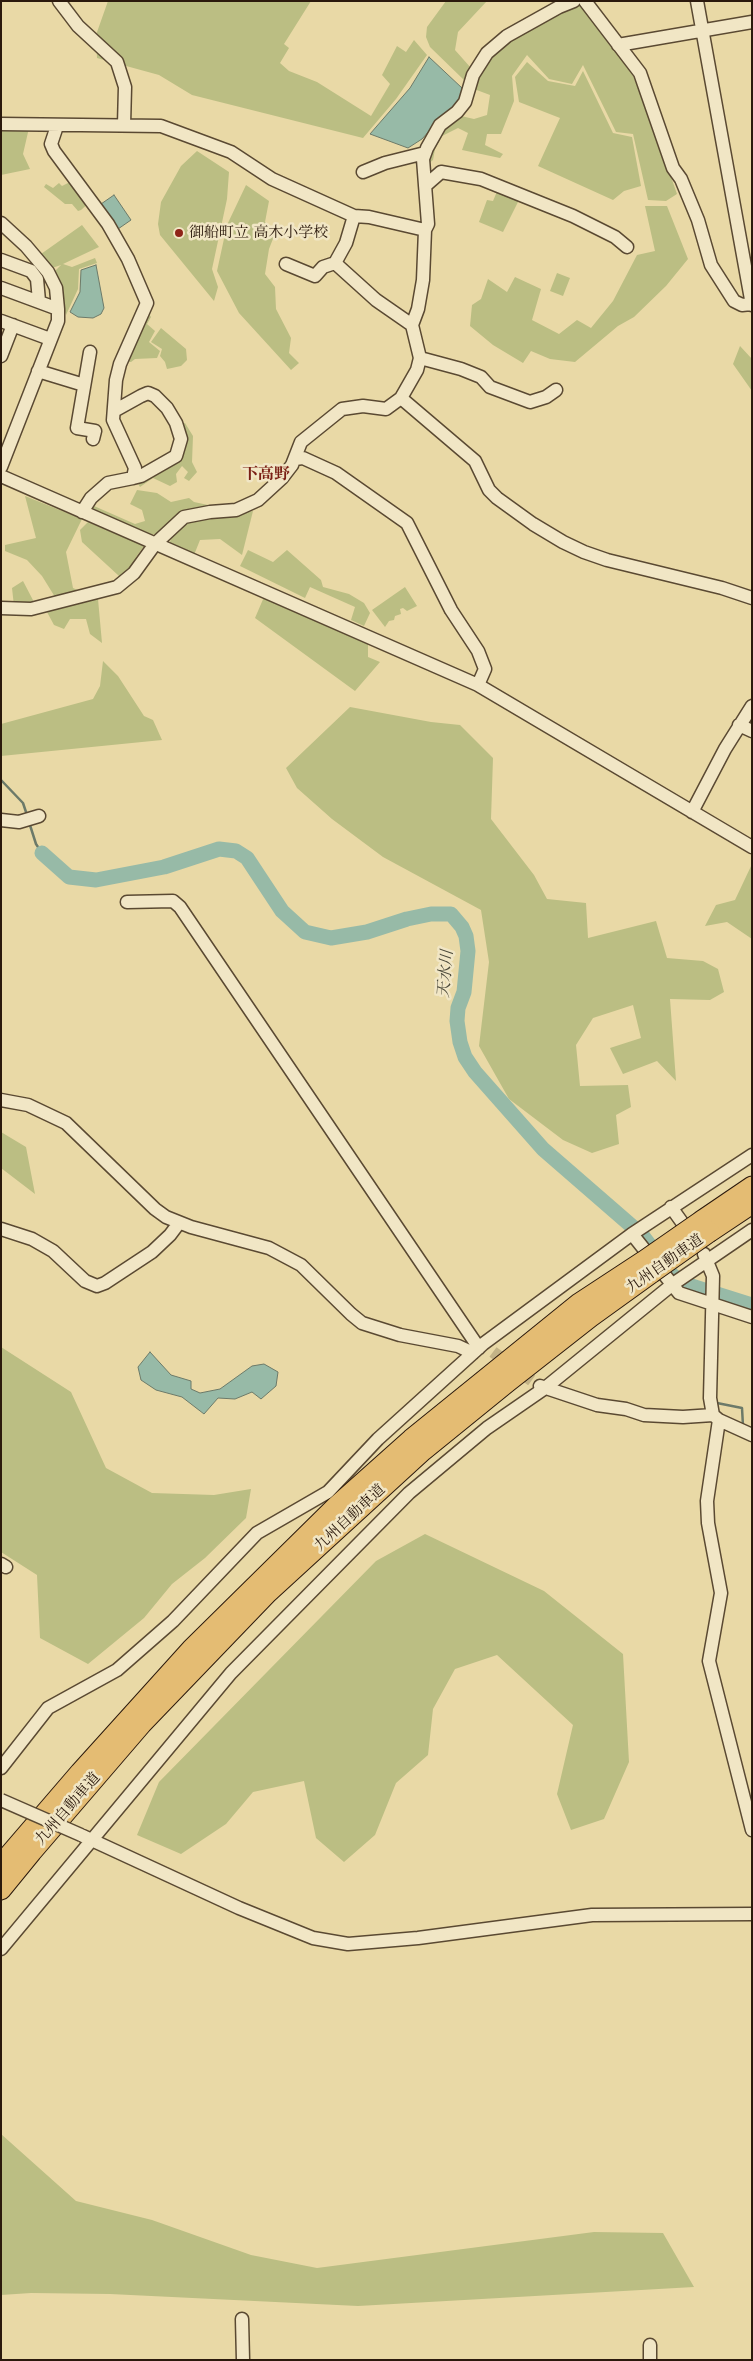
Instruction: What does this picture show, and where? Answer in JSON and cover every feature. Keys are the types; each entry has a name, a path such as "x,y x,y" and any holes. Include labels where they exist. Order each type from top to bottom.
{"highway":[{"name":"九州自動車道","path":"1,1890 142,1724 268,1594 423,1452 648,1267 706,1226 752,1186"},
{"name":"九州自動車道","path":"706,1226 752,1204"},
{"name":"九州自動車道","path":"1,1864 80,1772 191,1649 337,1505 412,1439 579,1303 648,1267"}],"street":[{"path":"59,1 78,26 118,62 125,87 124,125"},
{"path":"1,608 31,609 117,587 134,574 155,544 184,517 236,510 253,503 282,478 295,460 301,442 342,409 363,406 386,409 401,398 417,370 420,358 412,326 418,309 423,280 425,230 428,216 423,159 425,153 440,125 458,112 464,102 472,75 487,53 507,36 559,7 574,1"},
{"path":"585,1 640,73 672,168 682,179 698,220 711,264 734,301 742,305 751,305 697,1"},
{"path":"618,45 752,22"},
{"path":"1,124 161,126 230,152 272,179 354,216 369,217 425,230"},
{"path":"57,126 51,144 54,151 108,224 128,259 146,303 120,364 113,420 134,468 133,478"},
{"path":"363,172 385,163 425,153"},
{"path":"425,186 441,172 481,179 573,216 615,237 627,247"},
{"path":"286,264 315,276 323,267 335,263 346,243 354,216"},
{"path":"1,223 26,246 48,272 56,288 58,309 58,321 1,467"},
{"path":"1,260 31,271 37,279 39,301"},
{"path":"335,263 376,300 412,326"},
{"path":"1,288 58,309"},
{"path":"1,356 7,323 50,340"},
{"path":"90,352 77,428 95,431 93,439"},
{"path":"420,358 461,369 481,377 490,387 530,402 546,397 556,390"},
{"path":"38,371 84,385"},
{"path":"82,512 91,498 108,483 141,476 176,456 181,439 176,422 167,408 155,396 148,393 114,411"},
{"path":"401,398 475,461 489,490 497,498 533,524 563,542 607,560 722,588 752,598"},
{"path":"295,460 303,458 336,473 407,523 451,610 478,651 485,669 478,685"},
{"path":"1,476 478,685 752,847"},
{"path":"692,812 739,725 752,706"},
{"path":"739,725 752,731"},
{"path":"1,820 19,822 39,816"},
{"path":"127,902 173,901 180,907 478,1348"},
{"path":"1,1100 28,1105 66,1123 155,1209 179,1223 269,1248 301,1265 350,1314 362,1323 400,1335 493,1352"},
{"path":"1,1768 48,1708 118,1670 173,1621 258,1532 328,1492 378,1439 478,1348 632,1234 752,1155"},
{"path":"671,1207 707,1259 713,1276 710,1398 716,1417 707,1501 708,1523 721,1593 709,1661 747,1800 752,1830"},
{"path":"1,1229 32,1239 53,1251 85,1280 97,1286 105,1283 152,1252 170,1235 179,1223"},
{"path":"1,1948 85,1838 107,1823 231,1673 349,1552 416,1487 487,1428 673,1284 752,1230"},
{"path":"632,1234 679,1293 752,1317"},
{"path":"541,1386 597,1405 626,1409 644,1415 716,1417 752,1435"},
{"path":"1,1800 239,1908 313,1938 348,1944 418,1938 592,1915 752,1914"},
{"path":"242,2320 243,2360"},
{"path":"650,2345 650,2360"}],"green space":[{"path":"108,1 311,1 284,44 289,48 280,63 289,71 317,82 371,116 390,84 382,75 397,46 406,52 414,40 427,55 396,99 363,138 192,95 159,75 97,58 96,35"},
{"path":"446,1 487,1 458,32 455,50 471,68 465,81 430,47 426,37 427,27"},
{"path":"580,3 633,76 677,194 666,201 648,200 633,134 616,132 583,65 572,84 549,79 527,55 512,76 514,101 501,134 487,134 485,145 503,154 500,158 462,150 468,133 458,128 442,136 435,149 433,160 428,164 430,148 442,128 461,116 474,119 487,115 490,95 474,89 475,83 490,56 521,31"},
{"path":"527,62 548,81 575,86 583,71 613,133 632,137 641,186 624,191 613,200 538,166 560,118 519,102 515,77"},
{"path":"1,128 29,128 23,154 30,169 1,175"},
{"path":"197,151 229,172 227,199 212,269 218,287 214,301 160,235 158,224 161,202 181,166"},
{"path":"70,182 90,202 78,211 72,204 65,204 44,187 46,184 53,188 59,183 62,186"},
{"path":"246,185 269,201 265,222 276,231 269,249 265,274 275,287 276,309 291,338 289,353 299,363 291,370 239,313 217,271 227,225"},
{"path":"498,189 519,200 503,232 479,222 487,200 493,201"},
{"path":"645,206 667,206 688,259 666,286 634,317 618,326 575,362 550,359 531,351 523,363 493,345 470,326 472,305 481,299 488,279 507,292 515,277 541,289 532,320 559,334 577,320 591,328 613,301 637,255 655,251"},
{"path":"82,225 99,247 63,264 72,267 95,258 97,263 79,269 78,289 66,315 53,273 61,265 52,268 41,254"},
{"path":"557,273 570,278 563,296 550,291"},
{"path":"148,313 151,317 147,324 155,331 149,342 160,351 157,358 135,359 131,362 124,361"},
{"path":"161,328 186,349 187,360 181,366 167,369 165,362 160,356 162,349 151,342"},
{"path":"740,346 752,359 752,391 733,364"},
{"path":"185,423 193,436 192,462 197,472 189,481 184,478 188,472 182,466 176,474 177,482 170,486 153,478 140,487 136,480 180,457 179,425"},
{"path":"137,490 157,493 171,502 189,498 194,502 208,505 159,533 146,536 90,509 94,503 94,506 135,524 145,521 142,510 130,504"},
{"path":"25,496 82,519 66,552 73,588 98,599 102,643 90,634 86,619 70,619 64,629 54,625 47,612 23,613 14,606 12,588 23,581 35,604 55,597 42,576 27,560 5,551 5,545 36,538"},
{"path":"253,511 242,555 220,539 200,540 194,555 169,544 173,534 184,523"},
{"path":"88,522 144,546 136,557 133,570 128,575 119,576 82,542 80,530"},
{"path":"248,550 273,562 287,550 321,580 323,587 349,594 364,603 370,613 364,626 351,620 355,607 310,587 305,598 240,566"},
{"path":"405,587 417,606 407,611 403,608 400,609 401,614 395,616 394,620 389,621 385,627 372,610"},
{"path":"264,597 368,641 368,657 380,662 355,691 255,618"},
{"path":"103,661 118,676 144,716 153,720 162,740 1,756 1,724 93,699 100,686"},
{"path":"350,707 431,722 460,725 493,758 491,819 534,875 547,899 586,903 588,938 656,921 667,958 703,961 718,969 724,992 710,1000 670,999 676,1081 657,1061 623,1074 610,1048 641,1038 633,1005 593,1018 576,1045 580,1086 628,1085 631,1107 616,1115 619,1144 592,1153 563,1140 509,1099 479,1046 489,962 481,910 383,857 332,819 297,788 286,768"},
{"path":"752,864 752,939 727,922 705,926 716,905 735,900"},
{"path":"1,1132 26,1147 35,1194 1,1168"},
{"path":"1,1347 71,1392 106,1468 152,1493 214,1495 251,1489 246,1518 205,1558 172,1584 144,1618 88,1664 40,1638 37,1575 1,1552"},
{"path":"425,1534 544,1591 623,1654 629,1762 604,1819 571,1830 557,1794 573,1725 497,1655 455,1669 433,1709 428,1755 396,1783 375,1835 344,1862 316,1838 304,1781 253,1792 226,1824 181,1854 137,1835 159,1782 376,1561"},
{"path":"1,2134 76,2201 152,2220 251,2255 317,2268 594,2232 663,2233 694,2287 358,2306 110,2294 31,2293 1,2295"}],"shaded area":[{"path":"429,57 462,88 461,98 456,107 439,120 422,139 408,148 370,134 410,88"},
{"path":"114,195 131,220 118,229 101,204"},
{"path":"96,265 104,308 101,314 93,318 78,317 70,312 80,292 81,270"},
{"path":"150,1352 171,1375 191,1381 191,1389 200,1393 220,1389 252,1366 264,1364 278,1372 276,1386 261,1399 252,1392 235,1399 218,1398 204,1414 182,1397 156,1390 141,1380 138,1367"}],"waterway":[{"path":"1,780 23,803 27,815"},
{"path":"29,822 36,844 42,853"},
{"name":"天水川","path":"42,853 69,877 96,880 164,867 219,849 236,851 247,858 282,911 305,932 331,938 367,932 407,919 431,914 451,914 462,927 466,936 468,951 464,992 458,1008 457,1021 460,1042 465,1057 475,1072 543,1149 642,1235 672,1275 685,1284 752,1305"},
{"path":"717,1403 742,1408 743,1426"}],"tunnel":[{"path":"493,1352 538,1385"}],"place":[{"name":"御船町立 高木小学校","path":"179,233"}],"district":[{"name":"下高野","path":"266,475"}]}
